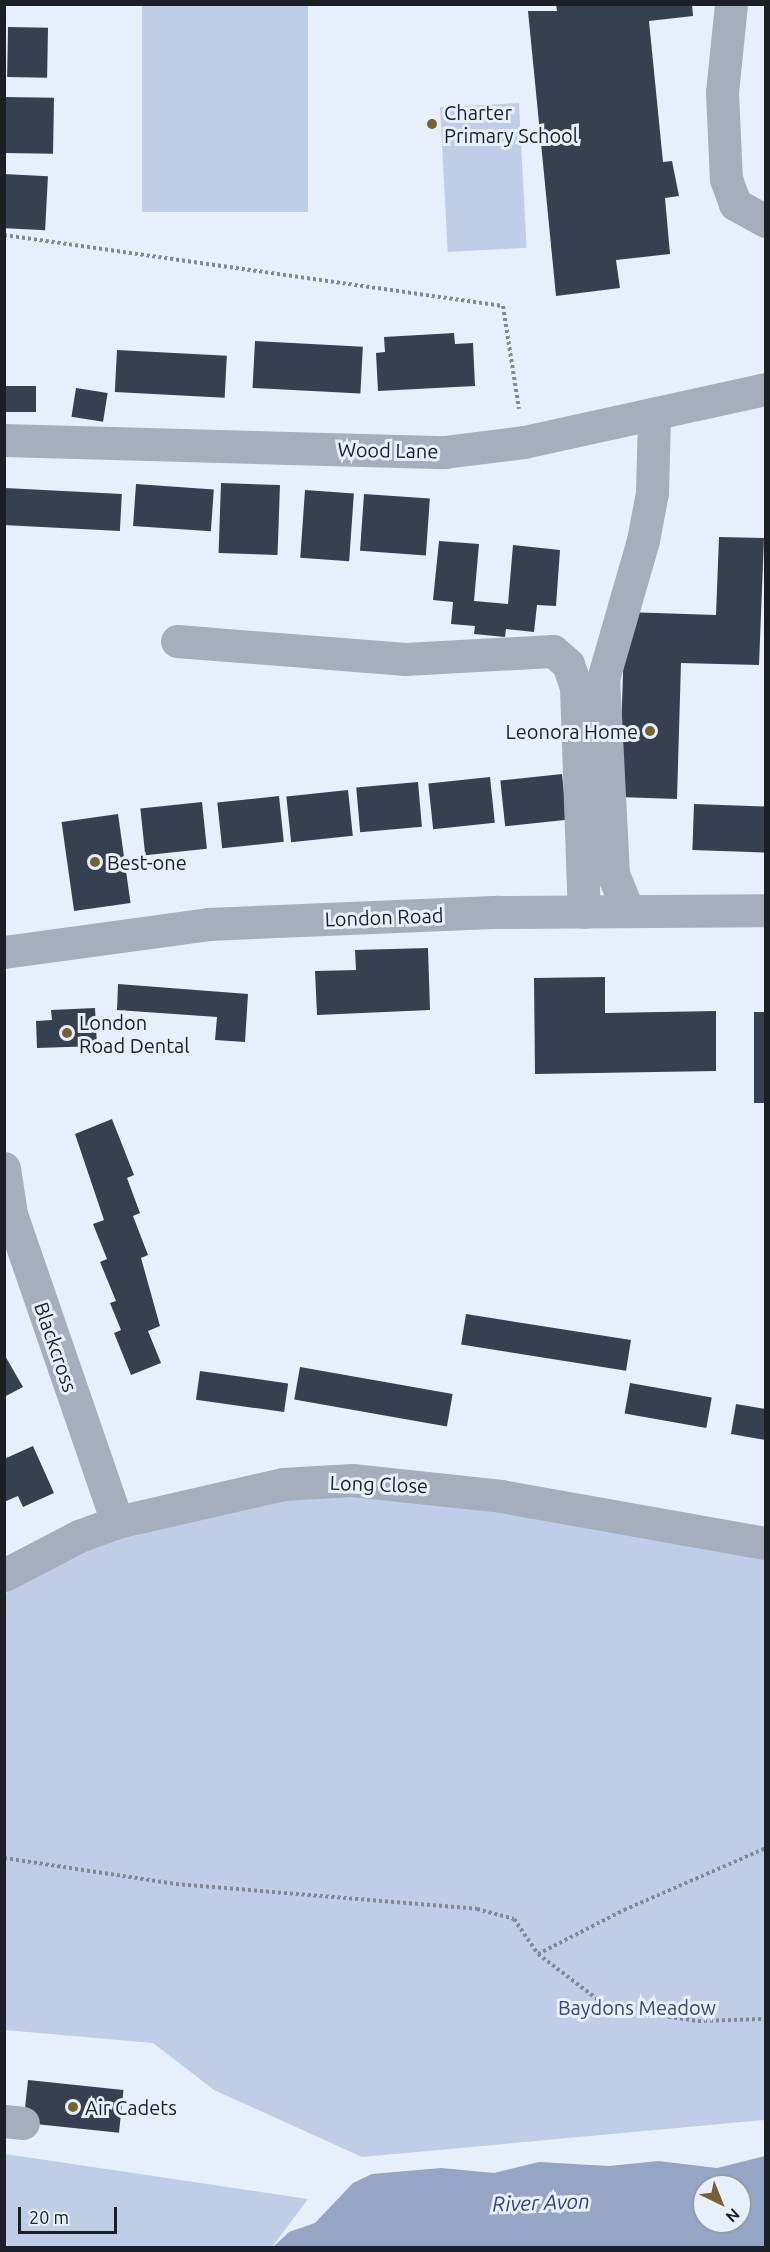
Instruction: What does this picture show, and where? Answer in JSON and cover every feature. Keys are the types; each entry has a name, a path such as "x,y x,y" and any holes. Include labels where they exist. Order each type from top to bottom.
{"street":[{"path":"731,4 722,92 726,179 735,204 765,222"},
{"name":"Wood Lane","path":"4,440 444,452 524,442 765,389"},
{"path":"628,911 613,874 603,679 643,540 651,493 654,415"},
{"path":"177,641 405,659 553,651 568,664 576,687 584,912"},
{"name":"London Road","path":"4,952 208,924 584,912 765,910"},
{"name":"Blackcross","path":"4,1168 8,1215 117,1522"},
{"name":"Long Close","path":"4,1575 79,1536 117,1522 283,1484 388,1480 765,1543"}],"path":[{"path":"4,235 504,306 524,442"},
{"path":"538,1954 624,1910 765,1848"},
{"path":"4,1858 176,1884 477,1909 514,1919 538,1954 609,2008 698,2022 765,2019"}],"green space":[{"path":"142,5 308,5 308,212 142,212"},
{"path":"519,103 527,248 448,252 440,107"},
{"name":"Baydons Meadow","path":"373,1487 765,1553 765,2120 362,2157 214,2090 153,2043 5,2030 4,1594 110,1536 176,1513"},
{"path":"4,2154 308,2199 272,2247 5,2247"}],"water":[{"name":"River Avon","path":"765,2156 765,2247 273,2247 289,2232 315,2223 353,2183 372,2174 441,2168 494,2173 539,2162 609,2166 658,2161 717,2168"}],"building":[{"path":"556,4 692,4 693,16 649,21 663,162 672,161 679,196 665,198 670,254 616,260 620,288 556,296 528,11 557,11"},
{"path":"8,27 48,28 47,78 7,77"},
{"path":"4,97 54,98 53,154 4,153"},
{"path":"4,174 48,176 45,230 4,228"},
{"path":"454,333 455,344 473,343 475,386 378,391 376,353 385,352 384,337"},
{"path":"255,341 363,347 360,394 253,388"},
{"path":"117,350 227,356 225,398 115,392"},
{"path":"4,386 36,386 36,412 4,412"},
{"path":"76,388 108,393 103,422 71,417"},
{"path":"221,483 280,485 278,555 219,553"},
{"path":"136,484 214,489 211,531 133,526"},
{"path":"5,488 122,494 120,531 4,525"},
{"path":"305,490 354,493 349,561 300,558"},
{"path":"364,494 430,499 426,555 360,551"},
{"name":"Leonora Home","path":"719,537 764,538 759,665 681,663 677,799 619,797 625,612 716,615"},
{"path":"439,541 479,544 474,601 508,604 513,545 560,550 556,606 537,605 534,632 506,629 505,637 474,634 475,626 451,624 453,602 433,600"},
{"path":"562,774 567,820 505,826 500,780"},
{"path":"490,777 495,823 433,829 428,783"},
{"path":"418,782 422,827 360,832 356,787"},
{"path":"348,790 353,836 291,842 286,796"},
{"path":"279,796 284,842 222,848 217,802"},
{"path":"202,802 207,849 145,855 140,808"},
{"path":"694,804 766,807 764,852 692,850"},
{"name":"Best-one","path":"118,814 131,903 74,911 62,822"},
{"path":"428,948 430,1010 317,1015 315,971 356,970 355,950"},
{"path":"605,977 605,1013 716,1011 716,1071 535,1074 534,978"},
{"path":"118,984 248,994 245,1042 215,1040 217,1017 117,1010"},
{"name":"London Road Dental","path":"95,1008 97,1046 37,1048 36,1021 52,1020 51,1010"},
{"path":"754,1012 766,1012 766,1103 754,1103"},
{"path":"112,1119 134,1175 127,1178 140,1213 133,1216 148,1255 141,1258 160,1326 148,1331 161,1363 131,1375 114,1333 121,1330 110,1303 116,1301 100,1262 107,1259 93,1224 104,1220 75,1134"},
{"path":"466,1314 631,1340 626,1371 461,1345"},
{"path":"4,1354 23,1387 4,1397"},
{"path":"300,1367 453,1394 447,1426 294,1399"},
{"path":"200,1371 288,1383 284,1412 196,1400"},
{"path":"630,1383 712,1397 706,1428 625,1414"},
{"path":"736,1404 766,1409 766,1440 731,1434"},
{"path":"33,1446 54,1493 23,1507 18,1496 4,1502 4,1459"},
{"name":"Air Cadets","path":"28,2080 123,2090 119,2133 24,2123"}],"place":[{"name":"Charter Primary School","path":"432,124"},
{"name":"Leonora Home","path":"650,731"},
{"name":"Best-one","path":"95,862"},
{"name":"London Road Dental","path":"67,1033"},
{"name":"Air Cadets","path":"73,2107"}]}
